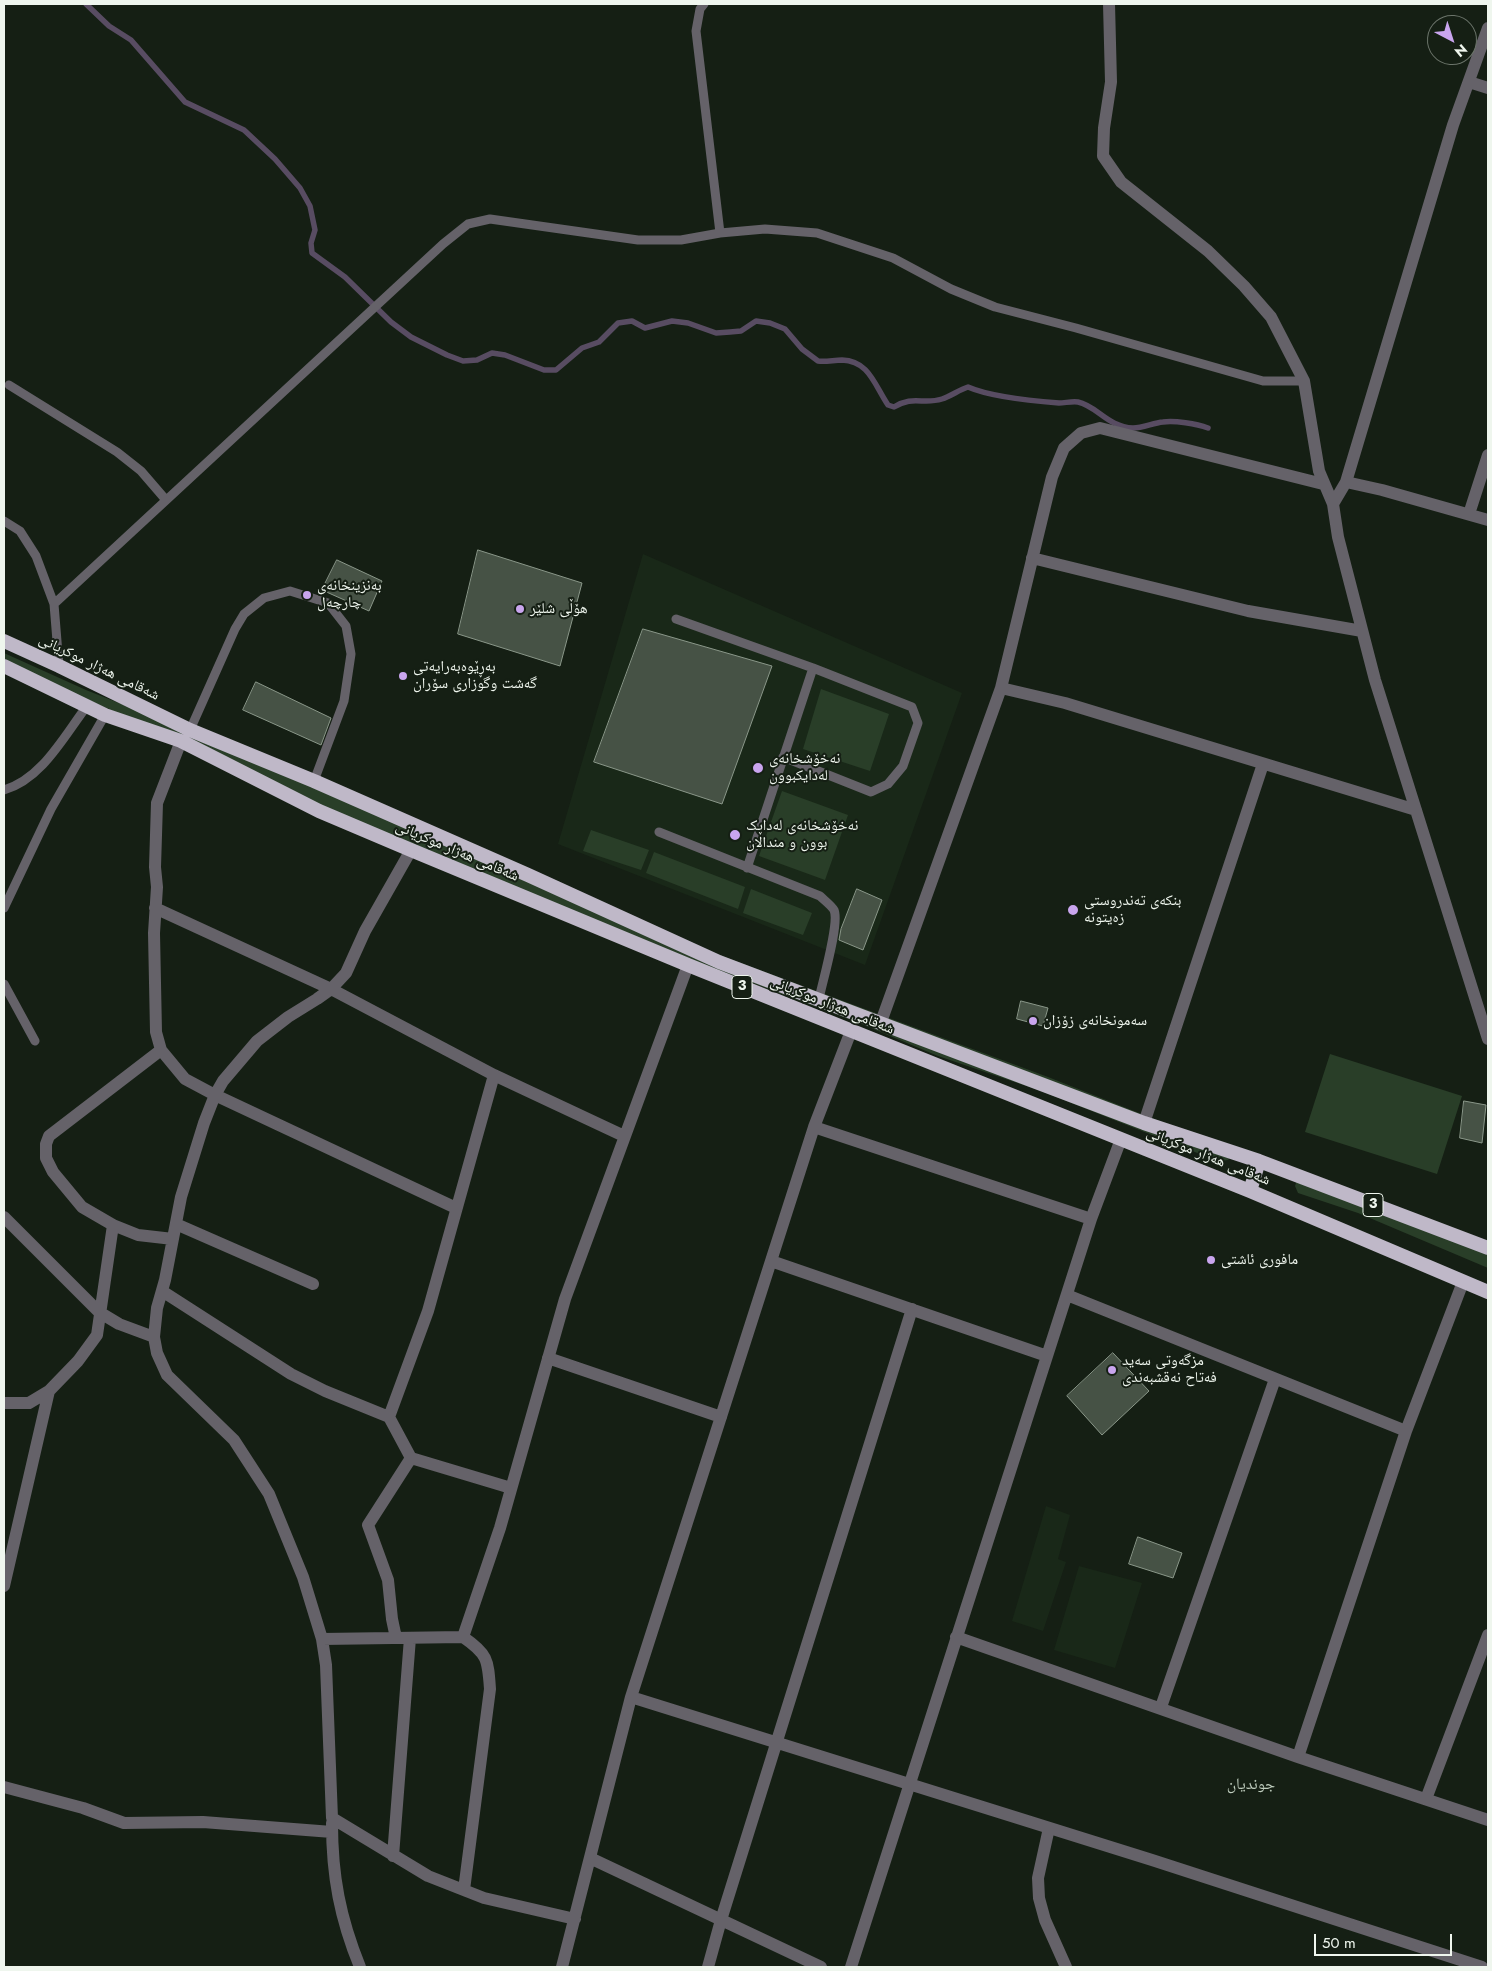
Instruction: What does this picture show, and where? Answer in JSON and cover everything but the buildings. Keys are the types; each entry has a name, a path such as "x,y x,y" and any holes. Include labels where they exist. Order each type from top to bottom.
{"highway":[{"name":"شەقامی ھەژار موکریانی","path":"4,641 59,666 319,811 688,965 1250,1191 1488,1292"},
{"name":"شەقامی ھەژار موکریانی","path":"4,666 105,715 186,736 314,781 719,962 1144,1123 1259,1161 1488,1248"},
{"path":"1250,1191 1259,1161"}],"street":[{"path":"1110,4 1111,82 1104,128 1104,156 1121,182 1208,251 1244,286 1270,317 1304,381 1319,471 1333,504 1338,537 1375,680 1488,1039"},
{"path":"1333,504 1346,482 1453,125 1488,28"},
{"path":"1468,82 1488,88"},
{"path":"881,1022 1000,688 1052,477 1064,448 1081,433 1100,428 1323,484"},
{"path":"1469,514 1488,455"},
{"path":"1346,482 1488,520"},
{"path":"1032,558 1248,611 1362,631"},
{"path":"1000,688 1065,703 1416,810"},
{"path":"186,736 156,803 156,1032 161,1050 185,1079 215,1095 456,1208"},
{"path":"1144,1123 1263,764"},
{"path":"360,1967 352,1949 336,1894 332,1852 326,1665 322,1639 303,1577 269,1494 234,1440 167,1375 157,1352 154,1337 157,1308 181,1197 204,1123 215,1095 223,1081 256,1041 331,988 346,973 364,931 411,850"},
{"path":"155,908 331,988 494,1075 624,1136"},
{"path":"463,1637 511,1488 565,1299 688,965"},
{"path":"562,1967 632,1697 814,1127 851,1031"},
{"path":"161,1050 49,1136 46,1144 46,1158 53,1172 82,1207 112,1225 138,1235 173,1239"},
{"path":"390,1417 428,1311 494,1075"},
{"path":"814,1127 1091,1218"},
{"path":"851,1967 1091,1218 1121,1139"},
{"path":"4,1217 99,1312 119,1324 154,1337"},
{"path":"176,1224 313,1284"},
{"path":"4,1403 29,1403 49,1392 78,1361 97,1335 112,1225"},
{"path":"771,1261 1047,1356"},
{"path":"1298,1757 1406,1431 1464,1282"},
{"path":"162,1291 291,1374 325,1391 390,1417 411,1458 511,1488"},
{"path":"1067,1295 1406,1431"},
{"path":"708,1967 721,1920 912,1309"},
{"path":"548,1358 721,1417"},
{"path":"1160,1707 1275,1379"},
{"path":"4,1586 49,1392"},
{"path":"396,1638 388,1580 368,1525 411,1458"},
{"path":"1426,1799 1488,1635"},
{"path":"322,1639 463,1637 478,1647 488,1663 490,1689 464,1890"},
{"path":"956,1637 1298,1757 1488,1820"},
{"path":"393,1856 410,1638"},
{"path":"632,1697 909,1783 1482,1967"},
{"path":"4,1787 83,1808 124,1823 203,1822 332,1832"},
{"path":"332,1818 428,1876 484,1898 574,1919"},
{"path":"1049,1828 1038,1878 1039,1898 1045,1920 1066,1967"},
{"path":"590,1858 821,1967"}],"lane":[{"path":"704,4 700,9 696,31 720,232"},
{"path":"54,604 443,244 468,224 490,219 638,240 681,240 720,232 765,229 817,234 893,258 951,289 995,308 1076,328 1263,382 1304,381"},
{"path":"9,385 117,452 141,471 166,500"},
{"path":"4,521 20,531 36,556 54,604 59,666"},
{"path":"186,736 235,629 244,614 264,598 290,591 328,603 346,626 351,654 344,701 314,781"},
{"path":"676,619 813,668 912,707 918,723 903,766 888,784 871,792 783,757"},
{"path":"747,868 813,668"},
{"path":"4,790 18,785 40,767 87,706"},
{"path":"4,908 51,809 105,715"},
{"path":"659,832 820,896 834,910 835,924 819,999"},
{"path":"4,984 35,1040"}],"shaded area":[{"name":"نەخۆشخانەی لەدایکبوون","path":"643,554 962,693 865,965 558,844"},
{"path":"4,653 86,690 147,714 644,927 1048,1077 1215,1143 1232,1155 1228,1160 1221,1161 1210,1158 1041,1091 938,1056 859,1023 574,916 252,775 4,661"},
{"path":"821,689 889,714 870,771 803,749"},
{"path":"782,791 848,815 825,880 759,856"},
{"path":"591,830 649,850 641,870 583,851"},
{"path":"654,852 745,887 738,909 646,873"},
{"path":"751,889 812,913 803,935 743,913"},
{"path":"1330,1054 1462,1096 1437,1174 1305,1132"},
{"path":"1297,1180 1488,1253 1488,1268 1358,1213 1298,1193 1295,1186"},
{"path":"1046,1506 1070,1515 1058,1559 1066,1562 1043,1631 1012,1621"},
{"path":"1079,1566 1142,1583 1115,1668 1054,1650"}],"waterway":[{"path":"86,4 109,26 131,40 185,102 244,130 275,159 300,188 310,206 315,230 311,243 312,253 345,277 391,322 411,337 447,355 463,361 477,360 492,353 505,355 544,370 556,370 582,348 599,342 618,323 632,321 645,328 672,321 688,323 716,333 741,331 756,321 770,323 785,329 802,349 818,361 842,360 859,364 870,375 888,405 894,407 901,403 913,401 935,401 968,387 1012,398 1059,403 1078,402 1085,404 1124,427 1137,428 1173,422 1208,428"}],"place":[{"name":"بەنزینخانەی چارچەل","path":"307,595"},
{"name":"هۆڵی شلێر","path":"520,609"},
{"name":"بەڕێوەبەرایەتی گەشت وگوزاری سۆران","path":"403,676"},
{"name":"نەخۆشخانەی لەدایکبوون","path":"758,768"},
{"name":"نەخۆشخانەی لەدایک بوون و منداڵان","path":"735,835"},
{"name":"بنکەی تەندروستی زەیتونە","path":"1073,910"},
{"name":"سەمونخانەی زۆزان","path":"1033,1021"},
{"name":"مافوری ئاشتی","path":"1211,1260"},
{"name":"مزگەوتی سەید فەتاح نەقشبەندی","path":"1112,1370"}],"district":[{"name":"جوندیان","path":"1251,1785"}]}
